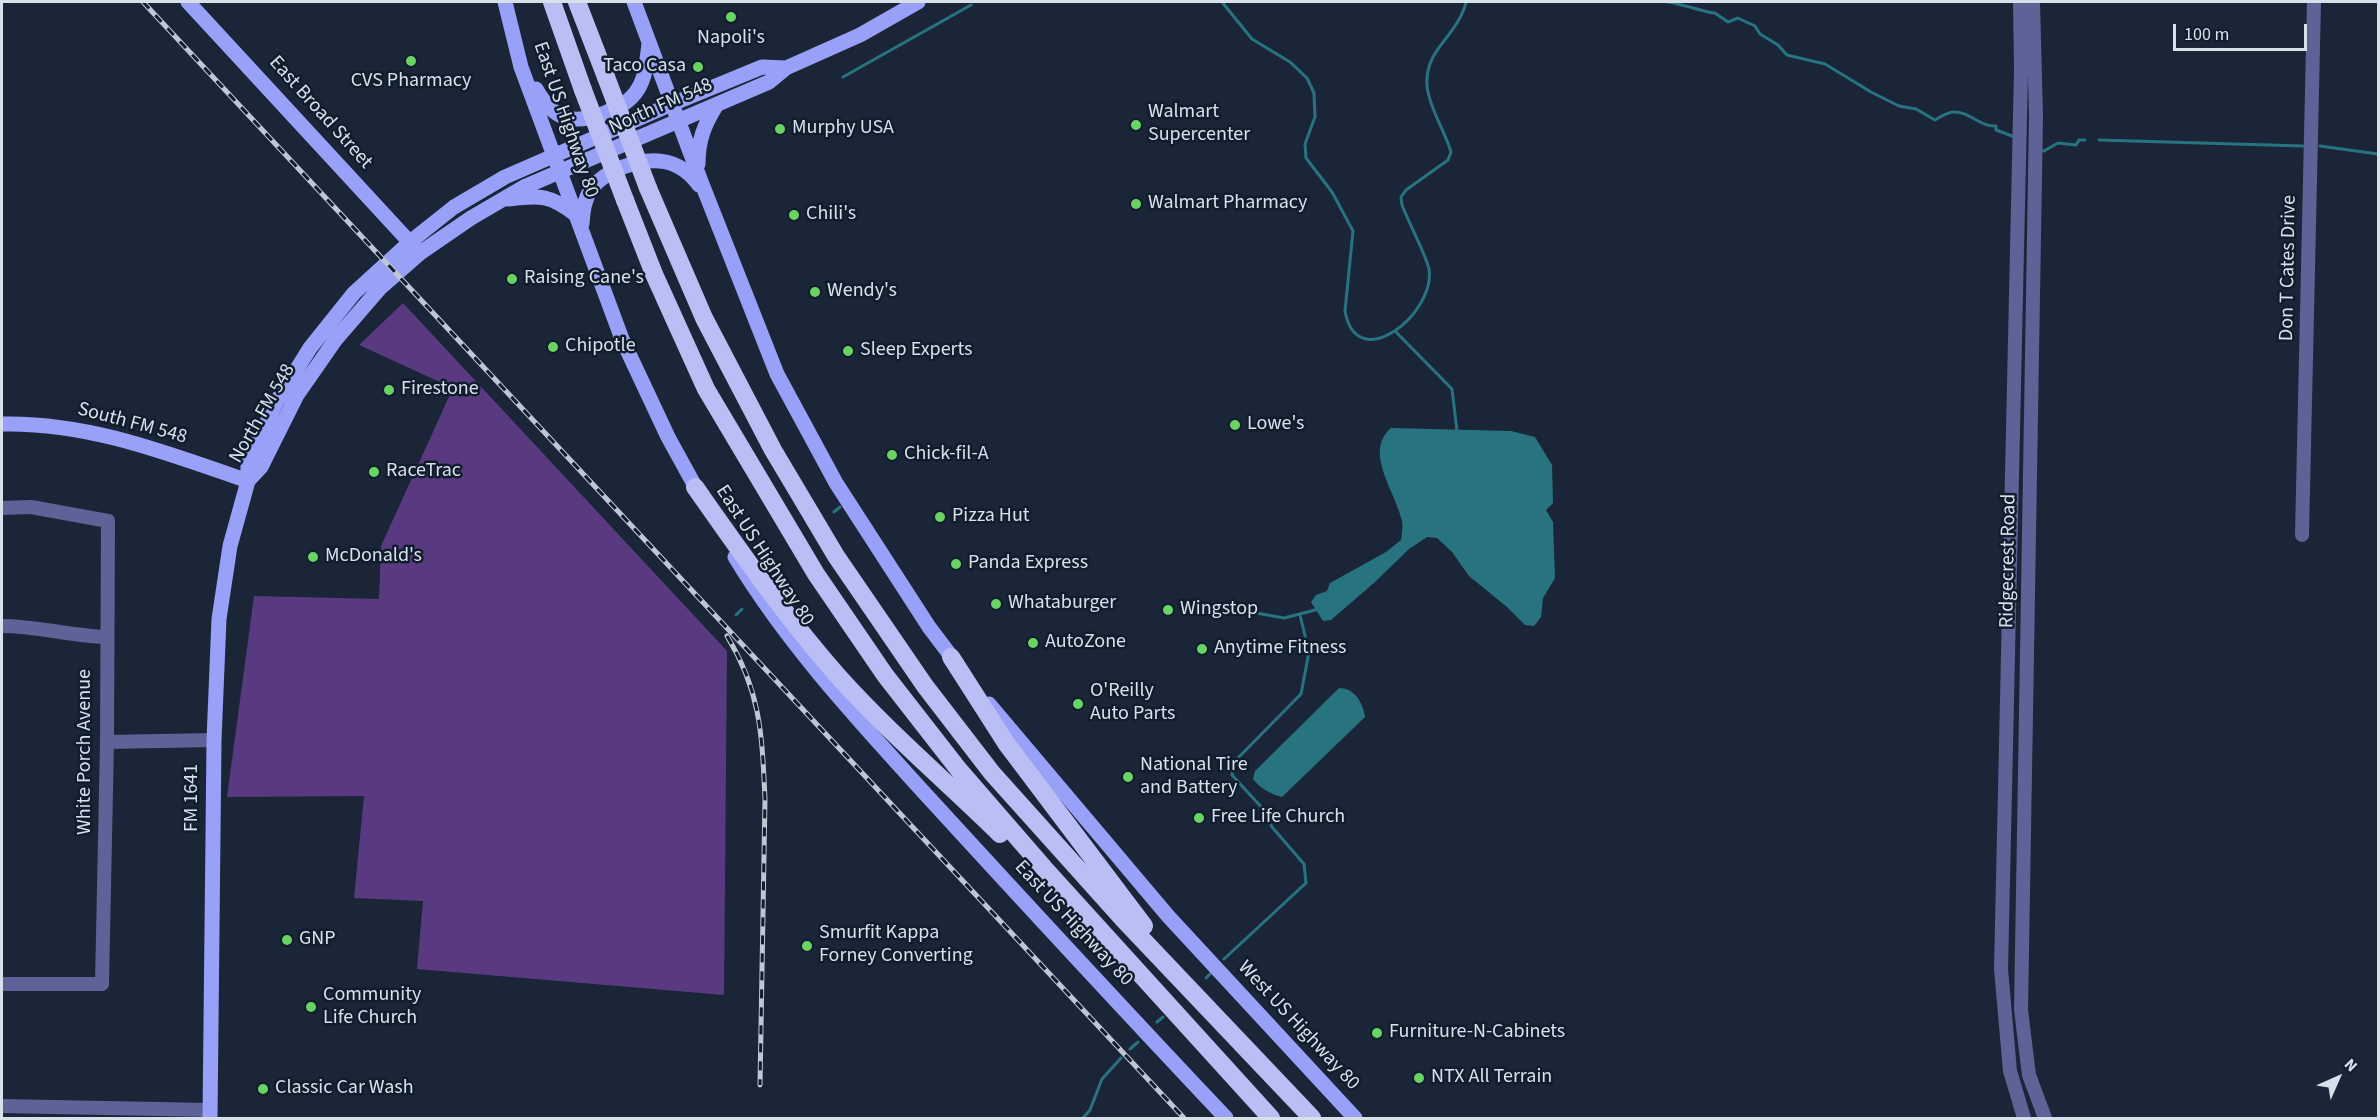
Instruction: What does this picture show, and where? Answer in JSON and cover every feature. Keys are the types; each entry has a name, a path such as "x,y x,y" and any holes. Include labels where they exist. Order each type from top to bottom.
{"highway":[{"path":"552,2 583,90 654,274 706,389 810,565 885,675 959,770 1044,868 1272,1119"},
{"path":"577,2 648,188 704,318 773,450 836,556 925,686 992,773 1123,918 1312,1119"},
{"path":"695,487 783,611 838,676 897,738 1020,854 1044,868"},
{"path":"951,657 1006,743 1100,870 1212,1012"}],"main road":[{"name":"East Broad Street","path":"188,2 415,247"},
{"name":"East US Highway 80","path":"505,2 521,67 622,339 641,382 695,487 737,561 804,655 872,736 1042,924 1226,1119"},
{"path":"634,2 777,374 801,421 865,529 951,657"},
{"name":"North FM 548","path":"415,247 524,187 769,82 786,68 861,35 918,2"},
{"path":"521,67 541,98 552,110 570,119 589,119 622,106 633,96 644,77 649,42"},
{"name":"North FM 548","path":"248,481 261,467 297,395 336,339 446,213 489,186 672,104 762,66 786,68"},
{"path":"698,173 698,147 704,124 716,106"},
{"path":"579,222 585,201 592,188 610,173 633,163 653,159 671,162 689,172 706,194"},
{"path":"500,200 545,197 561,203 579,222"},
{"name":"South FM 548","path":"2,424 49,425 106,434 248,481"},
{"name":"FM 1641","path":"210,1114 214,740 221,595 235,526 248,481"},
{"name":"West US Highway 80","path":"951,657 1111,850 1355,1119"}],"street":[{"name":"Ridgecrest Road","path":"2020,2 2020,122 2001,969 2010,1071 2024,1119"},
{"name":"Ridgecrest Road","path":"2033,2 2036,154 2020,1010 2029,1075 2045,1119"},
{"name":"Don T Cates Drive","path":"2302,535 2314,2"},
{"name":"White Porch Avenue","path":"2,508 31,507 108,521 107,742 102,984 2,984"},
{"path":"2,626 24,626 84,636 106,637"},
{"path":"107,742 214,740"},
{"path":"2,1106 210,1114"}],"shaded area":[{"path":"403,303 727,651 724,995 417,969 423,901 354,898 364,796 227,797 254,596 379,599 381,546 453,388 359,345"},
{"path":"1391,428 1511,431 1535,437 1552,465 1553,503 1546,510 1553,522 1555,578 1543,598 1541,617 1534,626 1525,625 1469,576 1452,552 1437,538 1427,537 1409,549 1331,620 1323,621 1311,602 1316,595 1327,591 1330,583 1386,552 1401,540 1402,521 1384,473 1380,449 1383,438"},
{"path":"1339,688 1354,693 1365,717 1282,797 1262,788 1253,779 1255,771"}],"waterway":[{"path":"1222,2 1252,39 1290,62 1307,78 1314,93 1315,117 1305,144 1306,158 1332,192 1353,231 1345,311 1352,330 1364,338 1379,338 1394,331 1409,319 1421,303 1428,286 1429,269 1402,205 1401,197 1406,190 1448,160 1451,152 1430,101 1427,76 1430,63 1458,21 1466,2"},
{"path":"1667,2 1715,13 1728,22 1738,18 1755,26 1760,34 1778,45 1787,55 1825,64 1871,92 1899,106 1916,109 1935,120 1949,113 1959,112 1990,126 1996,126 1996,130 2015,137"},
{"path":"843,77 971,5"},
{"path":"2039,150 2044,151 2058,143 2076,145 2079,140 2085,140"},
{"path":"2099,140 2303,146"},
{"path":"2320,146 2378,154"},
{"path":"1395,331 1452,389 1457,431"},
{"path":"834,512 840,507"},
{"path":"736,615 742,609"},
{"path":"1245,611 1284,618 1319,609"},
{"path":"1224,959 1306,883 1304,864 1272,827 1264,810 1232,775 1233,763 1301,694 1309,652 1300,615"},
{"path":"1206,978 1213,971"},
{"path":"1157,1022 1163,1017"},
{"path":"1130,1049 1138,1042"},
{"path":"1083,1118 1090,1110 1102,1079 1121,1058"}],"railway":[{"path":"143,2 1184,1118"},
{"path":"727,636 747,676 753,695 763,754 765,799 760,1085"}],"place":[{"name":"Napoli's","path":"731,17"},
{"name":"CVS Pharmacy","path":"411,61"},
{"name":"Taco Casa","path":"698,67"},
{"name":"Walmart Supercenter","path":"1136,125"},
{"name":"Murphy USA","path":"780,129"},
{"name":"Walmart Pharmacy","path":"1136,204"},
{"name":"Chili's","path":"794,215"},
{"name":"Raising Cane's","path":"512,279"},
{"name":"Wendy's","path":"815,292"},
{"name":"Chipotle","path":"553,347"},
{"name":"Sleep Experts","path":"848,351"},
{"name":"Firestone","path":"389,390"},
{"name":"Lowe's","path":"1235,425"},
{"name":"Chick-fil-A","path":"892,455"},
{"name":"RaceTrac","path":"374,472"},
{"name":"Pizza Hut","path":"940,517"},
{"name":"McDonald's","path":"313,557"},
{"name":"Panda Express","path":"956,564"},
{"name":"Whataburger","path":"996,604"},
{"name":"Wingstop","path":"1168,610"},
{"name":"AutoZone","path":"1033,643"},
{"name":"Anytime Fitness","path":"1202,649"},
{"name":"O'Reilly Auto Parts","path":"1078,704"},
{"name":"National Tire and Battery","path":"1128,777"},
{"name":"Free Life Church","path":"1199,818"},
{"name":"GNP","path":"287,940"},
{"name":"Smurfit Kappa Forney Converting","path":"807,946"},
{"name":"Community Life Church","path":"311,1007"},
{"name":"Furniture-N-Cabinets","path":"1377,1033"},
{"name":"NTX All Terrain","path":"1419,1078"},
{"name":"Classic Car Wash","path":"263,1089"}]}
